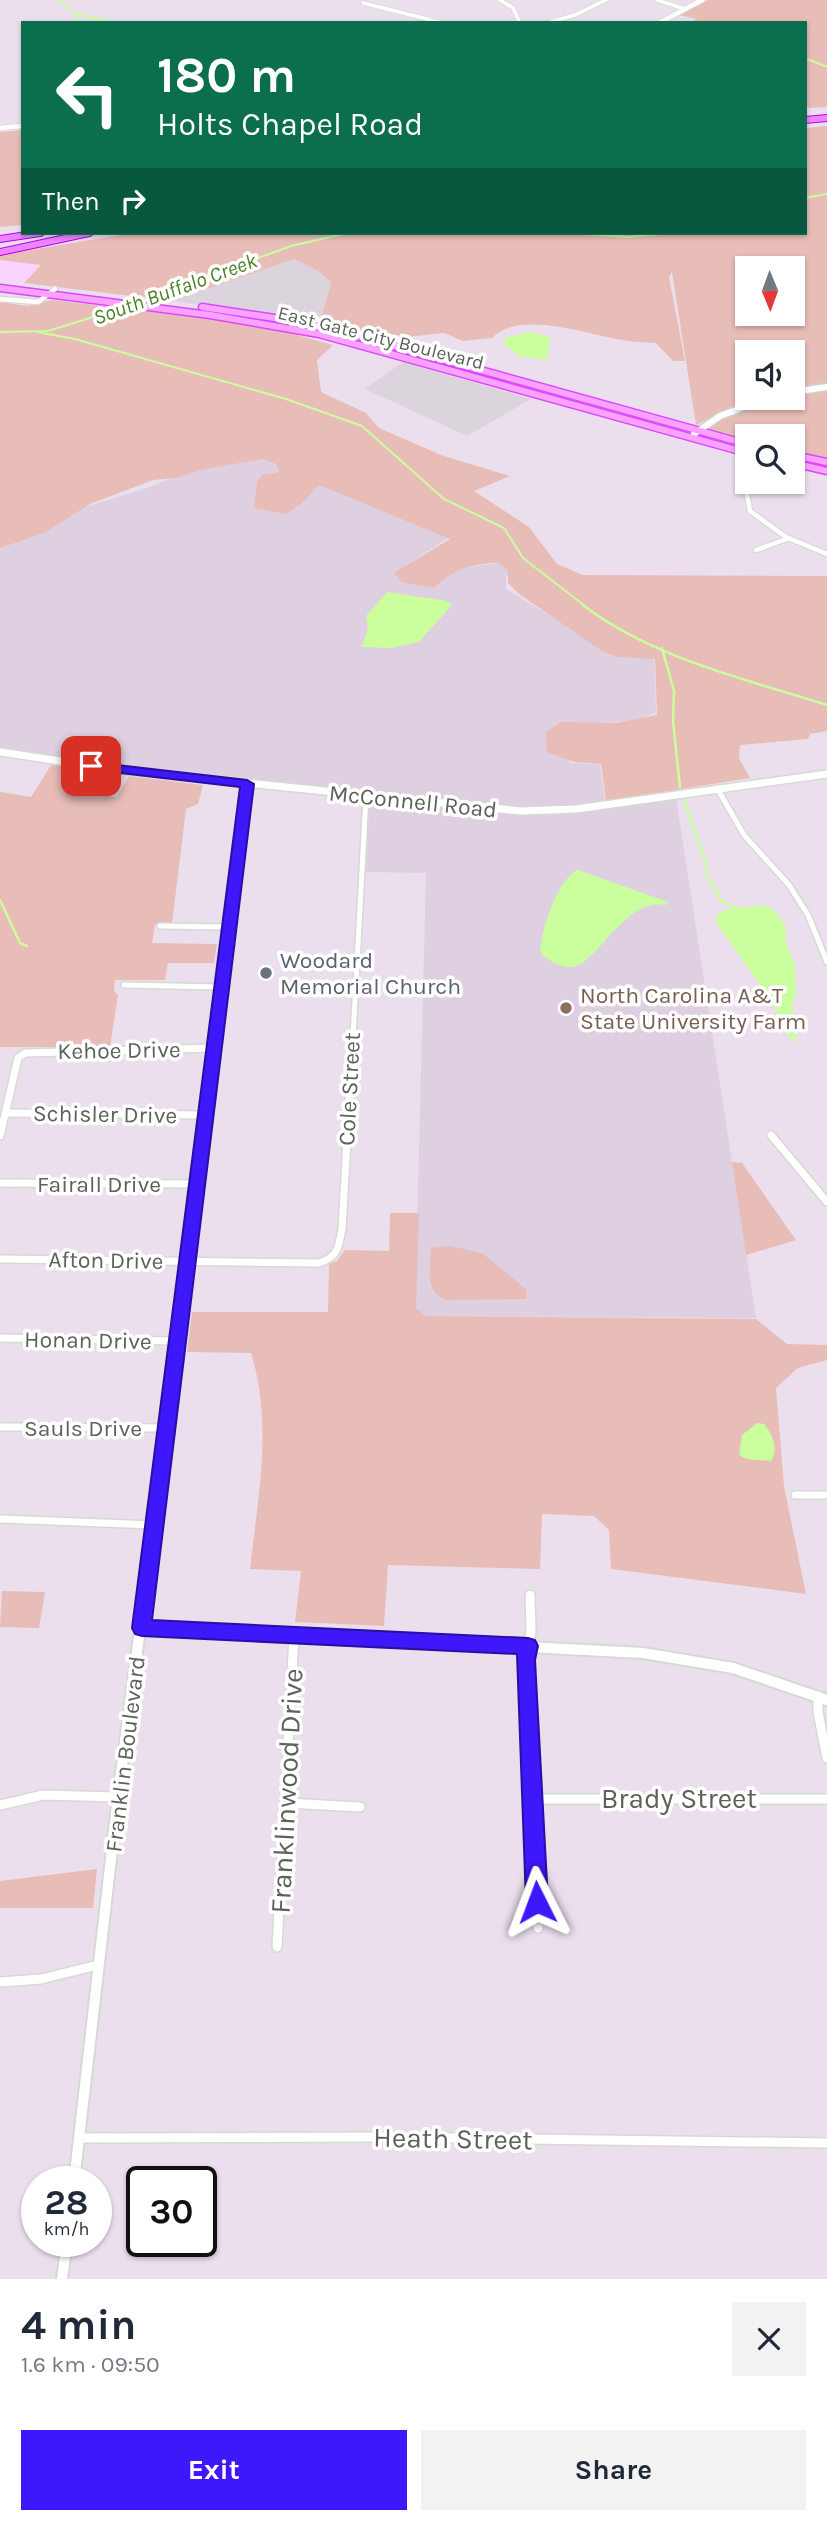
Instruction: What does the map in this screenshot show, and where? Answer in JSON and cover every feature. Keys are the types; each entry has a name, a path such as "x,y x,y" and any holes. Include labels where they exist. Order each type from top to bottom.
{"highway":[{"path":"807,118 827,116"},
{"path":"0,230 21,229"},
{"path":"0,239 27,235"},
{"path":"0,244 66,235"},
{"path":"0,252 80,235"}],"main road":[{"name":"East Gate City Boulevard","path":"0,283 110,302 274,325 362,345 735,450"},
{"name":"East Gate City Boulevard","path":"0,288 122,297 281,319 347,333 735,441"},
{"path":"274,325 281,319"},
{"path":"805,390 827,387"},
{"path":"691,437 696,430 736,410"},
{"path":"805,457 827,462"},
{"path":"805,464 827,469"}],"street":[{"path":"500,0 513,8 519,21"},
{"path":"554,21 575,15 606,0"},
{"path":"657,0 685,9"},
{"path":"663,21 702,0"},
{"path":"363,3 436,21"},
{"path":"425,21 429,19"},
{"path":"0,128 21,126"},
{"path":"0,299 31,303 53,292"},
{"path":"747,494 750,511 789,538 827,554"},
{"path":"756,550 789,538"},
{"name":"McConnell Road","path":"0,752 114,770 484,809 538,811 827,774"},
{"name":"Franklin Boulevard","path":"76,2166 118,1797 142,1628 247,784"},
{"path":"717,788 744,835 789,885 808,915 827,961"},
{"name":"Cole Street","path":"335,1254 342,1228 366,796"},
{"path":"160,926 228,927"},
{"path":"124,985 220,987"},
{"name":"Kehoe Drive","path":"6,1112 18,1058 25,1053 213,1048"},
{"path":"0,1136 6,1112"},
{"name":"Schisler Drive","path":"6,1112 205,1115"},
{"path":"771,1135 827,1202"},
{"name":"Fairall Drive","path":"0,1183 198,1184"},
{"name":"Afton Drive","path":"0,1259 319,1263 331,1259 335,1254"},
{"name":"Honan Drive","path":"0,1339 177,1341"},
{"name":"Sauls Drive","path":"0,1427 166,1428"},
{"path":"795,1496 827,1495"},
{"path":"0,1519 155,1525"},
{"path":"530,1595 525,1660 538,1928"},
{"path":"142,1628 528,1646 687,1658 733,1668 822,1698 818,1712 827,1758"},
{"name":"Franklinwood Drive","path":"277,1947 295,1636"},
{"path":"0,1805 43,1795 118,1797"},
{"name":"Brady Street","path":"531,1799 827,1799"},
{"path":"286,1803 359,1807"},
{"path":"0,1982 41,1979 100,1965"},
{"name":"Heath Street","path":"79,2138 383,2137 827,2143"},
{"path":"62,2279 65,2257"}],"shaded area":[{"path":"708,0 827,0 827,107 809,108 807,106 807,21 694,21 697,19 679,15"},
{"path":"827,126 827,384 805,387 805,340 735,340 735,406 696,425 672,272 669,277 685,361 673,361 656,343 623,340 555,326 519,325 492,338 463,341 444,333 388,339 320,323 331,282 318,271 294,259 172,301 24,283 41,265 0,260 0,255 121,235 807,235 807,128"},
{"path":"21,130 21,225 0,227 0,132"},
{"path":"294,259 318,271 331,282 320,323 172,301"},
{"path":"0,260 42,265 24,283 0,280"},
{"path":"52,300 261,325 333,345 317,360 321,392 366,413 379,428 441,455 510,476 474,491 529,527 557,564 583,575 827,576 827,731 810,734 808,739 740,745 739,758 750,778 606,801 601,764 574,762 547,752 546,732 561,722 615,723 657,715 655,659 618,657 602,651 519,594 508,583 508,571 499,563 480,564 463,569 448,576 434,588 401,582 394,573 450,539 319,485 301,504 286,514 254,508 257,482 262,475 279,472 276,464 263,459 204,469 176,478 153,480 90,504 44,533 0,548 0,302 28,306"},
{"path":"530,332 550,337 547,360 519,356 504,344 505,338"},
{"path":"403,362 531,399 467,436 365,389"},
{"path":"827,389 827,460 805,455 805,424 735,424 735,439 709,428 742,410 805,410 805,393"},
{"name":"North Carolina A&T State University Farm","path":"242,448 448,538 410,563 401,576 440,575 473,566 502,563 511,574 506,577 506,589 596,643 654,651 656,712 638,720 562,726 570,763 600,764 606,809 676,797 756,1318 426,1316 415,1309 426,873 366,872 370,792 110,765 0,749 0,522 89,506 153,486"},
{"path":"387,592 447,601 452,605 419,642 391,648 362,647 368,628 366,616"},
{"path":"51,765 101,772 89,793 117,797 129,776 203,785 198,804 186,809 172,924 155,924 152,943 217,944 214,963 168,963 165,980 115,980 114,991 118,995 110,1047 0,1047 0,792 31,797"},
{"path":"578,870 668,902 666,905 648,906 632,915 582,963 569,967 561,966 541,954 541,945 551,907 564,884"},
{"path":"764,905 774,910 786,927 785,941 795,964 796,993 792,1004 797,1044 782,1029 776,1010 765,992 718,925 716,916 725,910"},
{"path":"732,1162 742,1163 796,1240 746,1255"},
{"path":"390,1213 419,1213 416,1308 426,1316 756,1319 787,1344 827,1345 827,1360 798,1368 776,1388 784,1486 806,1594 611,1569 609,1530 594,1516 542,1514 540,1569 388,1565 384,1626 295,1622 301,1571 250,1569 262,1461 261,1407 251,1353 187,1352 192,1312 328,1312 329,1264 337,1261 345,1250 389,1251"},
{"path":"450,1246 482,1253 526,1289 527,1299 446,1300 439,1296 431,1285 431,1248"},
{"path":"757,1423 764,1424 772,1437 774,1452 771,1461 747,1459 739,1455 742,1435"},
{"path":"2,1591 45,1592 39,1628 0,1627"},
{"path":"97,1869 93,1908 0,1908 0,1881"}],"waterway":[{"path":"59,0 76,14 107,21"},
{"path":"75,21 79,15"},
{"path":"807,59 827,67"},
{"name":"South Buffalo Creek","path":"807,198 827,194"},
{"name":"South Buffalo Creek","path":"135,303 291,246 338,235"},
{"name":"South Buffalo Creek","path":"600,235 649,235"},
{"name":"South Buffalo Creek","path":"0,332 48,331 125,307"},
{"path":"37,332 75,339 286,399 362,426 444,499 504,528 523,558 585,606"},
{"path":"583,605 610,623 663,650"},
{"path":"663,650 732,676 827,705"},
{"path":"663,650 674,691 673,721 680,787"},
{"path":"683,797 705,861 708,878 722,902 740,909"},
{"path":"0,900 20,943 27,946"}],"place":[{"name":"Woodard Memorial Church","path":"266,973"},
{"name":"North Carolina A&T State University Farm","path":"566,1008"}],"route":[{"path":"91,766 247,784 142,1628 528,1646 525,1660 537,1902"}]}
